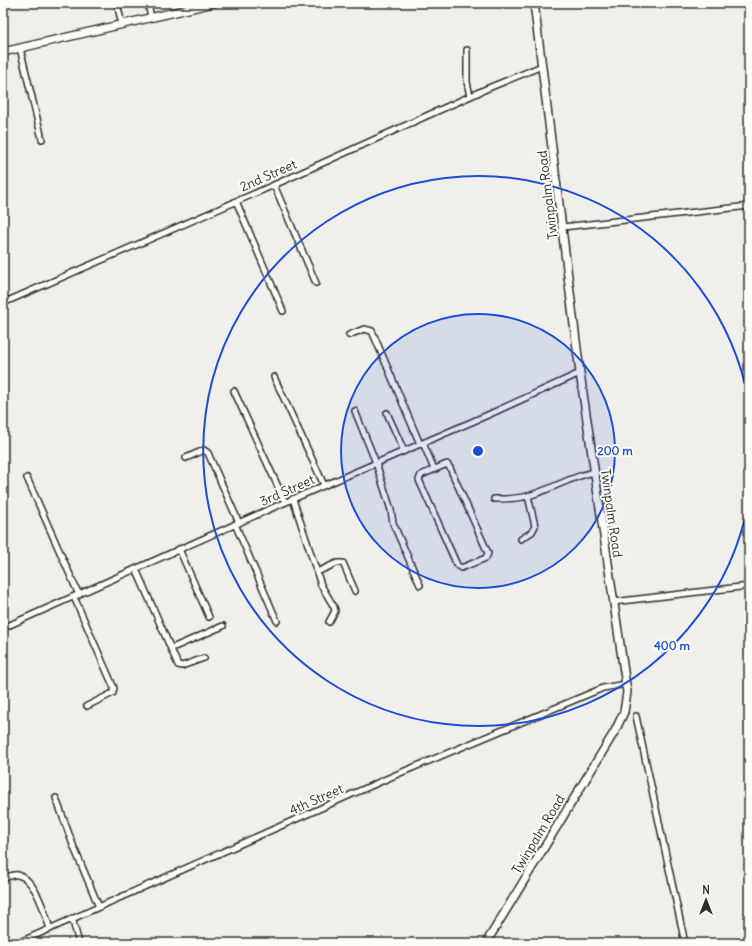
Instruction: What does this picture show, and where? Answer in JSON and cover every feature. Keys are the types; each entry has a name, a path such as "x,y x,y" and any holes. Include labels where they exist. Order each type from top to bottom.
{"main road":[{"path":"3,52 214,3"},
{"name":"Twinpalm Road","path":"486,943 615,731 624,712 626,684 580,373 534,3"}],"street":[{"path":"117,3 122,25"},
{"path":"148,3 151,18"},
{"path":"20,48 42,139"},
{"path":"467,50 467,82 470,96"},
{"name":"2nd Street","path":"3,303 274,185 470,96 542,66"},
{"path":"274,185 316,283"},
{"path":"236,201 283,311"},
{"path":"562,228 749,206"},
{"path":"349,335 364,329 372,331 434,469"},
{"name":"3rd Street","path":"3,628 285,502 422,444 580,373"},
{"path":"274,377 324,485"},
{"path":"234,392 285,502"},
{"path":"355,410 376,463 391,510 392,523 420,585"},
{"path":"387,414 404,451"},
{"path":"186,458 204,450 208,453 277,621"},
{"path":"444,465 449,466 488,553 486,558 461,568 456,565 418,480 421,475 434,469 444,465"},
{"path":"494,498 516,499 528,496 583,474 595,472"},
{"path":"27,478 114,688 113,693 87,706"},
{"path":"521,539 532,532 535,526 528,496"},
{"path":"293,499 321,584 334,607 335,611 329,622"},
{"path":"179,549 209,617"},
{"path":"317,572 337,563 343,563 355,591"},
{"path":"136,569 180,666 204,658"},
{"path":"613,602 749,586"},
{"path":"172,648 223,626"},
{"name":"4th Street","path":"18,943 393,776 603,688 626,684"},
{"path":"636,716 685,943"},
{"path":"56,798 73,845 99,907"},
{"path":"3,879 14,875 26,879 41,902 50,929"},
{"path":"72,918 79,943"},
{"path":"34,936 35,943"}]}
